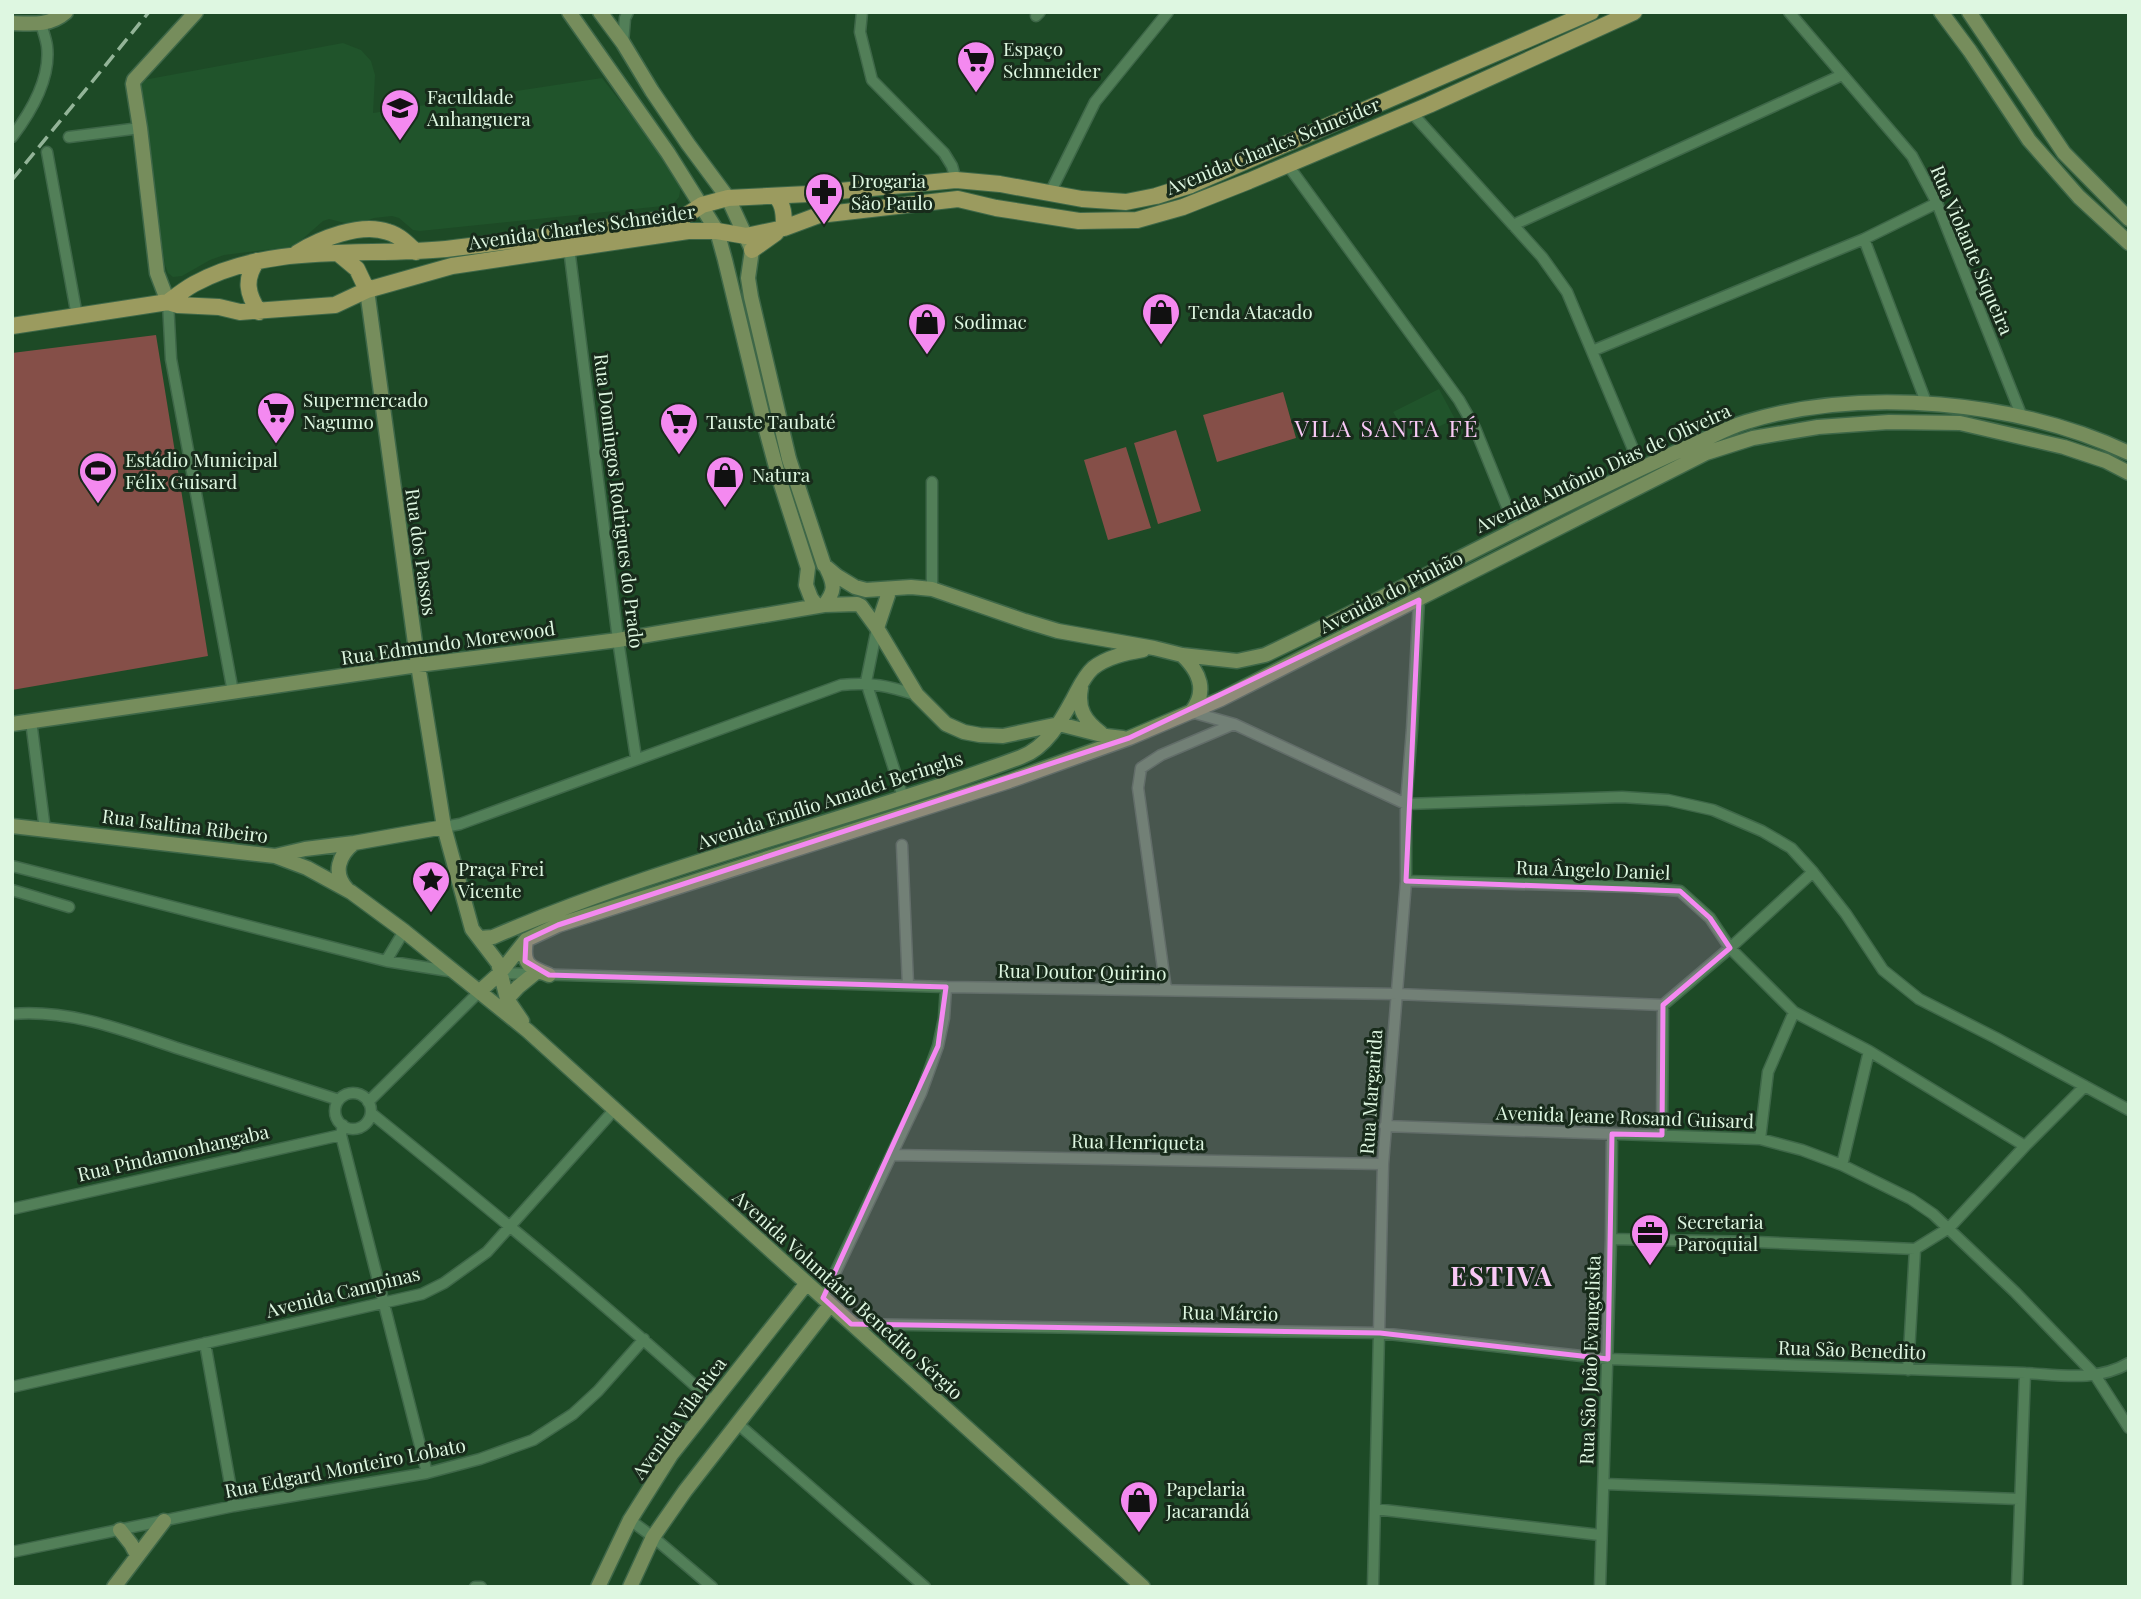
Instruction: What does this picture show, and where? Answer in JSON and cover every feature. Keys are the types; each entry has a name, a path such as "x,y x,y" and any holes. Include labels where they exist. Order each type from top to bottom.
{"main road":[{"name":"Avenida Charles Schneider","path":"168,302 211,275 257,261 295,255 416,252 469,246 685,216 702,205 728,198 808,194 956,180 1000,184 1082,199 1126,202 1156,196 1180,189 1591,12"},
{"name":"Avenida Charles Schneider","path":"12,326 168,302 240,312 335,305 367,290 452,266 688,231 717,230 749,243 819,215 958,200 1079,221 1137,220 1183,207 1411,113 1634,12"},
{"path":"775,195 783,210 784,228"},
{"path":"295,255 334,235 373,229 388,231 401,238 416,252"},
{"path":"340,254 357,269 367,290"},
{"path":"257,261 248,280 248,293 259,312"}],"street":[{"path":"12,23 41,24 61,17 66,12"},
{"path":"196,12 134,80 133,90 157,272 168,302 171,359 233,692"},
{"path":"569,12 717,230 765,426 808,568 806,585 811,598 820,606 832,595 834,583 824,565 789,459 757,327 748,278 749,243 728,198 600,12"},
{"path":"863,12 860,32 872,79 944,153 953,166 956,180"},
{"path":"1050,193 1096,102 1168,12"},
{"name":"Rua Violante Siqueira","path":"1789,12 1912,156 1937,203 2022,417"},
{"path":"1941,12 2029,140 2079,197 2129,243"},
{"path":"1969,12 2064,153 2129,219"},
{"path":"599,53 615,51 623,43 626,14"},
{"path":"12,137 27,118 45,75 47,47 41,24"},
{"path":"1513,225 1842,75"},
{"path":"628,96 639,86 652,91"},
{"path":"1411,113 1542,257 1566,292 1641,468"},
{"path":"69,137 140,128"},
{"path":"47,152 77,316"},
{"path":"1287,164 1459,400 1475,428 1516,529"},
{"path":"1592,351 1864,239 1937,203"},
{"path":"1864,239 1926,402"},
{"name":"Rua Domingos Rodrigues do Prado","path":"569,248 618,640 636,758"},
{"name":"Rua dos Passos","path":"367,290 418,665 444,827 472,929 498,963 500,973"},
{"name":"Avenida Antônio Dias de Oliveira","path":"824,565 855,587 866,590 911,587 932,589 1058,631 1154,648 1182,656 1237,661 1265,655 1641,468 1745,422 1853,402 1926,402 2022,417 2103,441 2129,453"},
{"name":"Avenida do Pinhão","path":"1191,712 1419,600 1706,453 1753,438 1853,424 1960,423 2064,447 2129,472"},
{"path":"932,482 932,589"},
{"path":"886,589 888,595 877,628 866,682 903,797"},
{"name":"Rua Margarida","path":"1373,1587 1383,1164 1406,881 1406,804 1419,600"},
{"name":"Rua Edmundo Morewood","path":"12,723 418,665 618,640 820,606 857,604 877,628"},
{"path":"877,628 917,695 946,724 964,732 1003,736 1059,724 1106,736 1129,738"},
{"name":"Avenida Emílio Amadei Beringhs","path":"480,938 493,937 603,894 1025,756 1043,743 1059,724 1083,680 1093,668 1122,654 1154,648"},
{"path":"542,975 525,961 526,940 558,925 1009,781 1129,738 1191,712 1198,705 1201,690 1199,676 1182,656"},
{"path":"1083,680 1079,699 1083,715 1088,723 1106,736"},
{"path":"275,856 460,824 841,685 866,682 917,695"},
{"path":"1191,712 1234,724 1406,804 1622,797 1668,800 1713,810 1762,831 1791,848 1846,914 1884,970 1919,999 2129,1110"},
{"path":"31,721 45,830"},
{"path":"1166,990 1138,788 1140,768 1161,755 1234,724"},
{"name":"Rua Isaltina Ribeiro","path":"12,826 275,856 307,868 351,892 480,991"},
{"path":"351,892 341,883 338,867 343,852 354,843"},
{"path":"902,845 908,985"},
{"path":"12,866 386,961 456,972"},
{"path":"1662,1135 1663,1005 1813,872"},
{"name":"Rua Ângelo Daniel","path":"1406,881 1633,887 1680,891 1710,918 1730,948 1794,1012 1869,1051 2025,1146"},
{"path":"12,890 69,907"},
{"path":"386,961 404,931"},
{"name":"Rua Pindamonhangaba","path":"12,1209 360,1127 365,1124 370,1107 500,973 526,940"},
{"name":"Rua Doutor Quirino","path":"500,973 946,988 1396,994 1663,1005"},
{"name":"Avenida Voluntário Benedito Sérgio","path":"500,973 508,999 528,1031"},
{"path":"508,999 518,986 542,975"},
{"path":"630,1587 653,1536 827,1301 921,1093 938,1046 944,1018 946,988"},
{"name":"Avenida Voluntário Benedito Sérgio","path":"480,991 528,1031 1143,1587"},
{"path":"12,1014 37,1012 72,1016 339,1100"},
{"path":"1760,1139 1768,1072 1794,1012"},
{"path":"1842,1165 1869,1051"},
{"path":"1612,1239 1915,1249 1949,1228 2085,1086"},
{"path":"427,1473 342,1130 335,1113 339,1100 355,1093 360,1094 370,1107 644,1339 712,1401"},
{"name":"Avenida Campinas","path":"12,1387 422,1294 444,1283 487,1252 614,1110"},
{"name":"Avenida Jeane Rosand Guisard","path":"1385,1126 1760,1139 1802,1150 1842,1165 1911,1199 1949,1228 2095,1375 2129,1428"},
{"name":"Rua São João Evangelista","path":"1600,1587 1612,1239 1612,1134"},
{"name":"Rua Henriqueta","path":"892,1155 1383,1164"},
{"path":"1908,1370 1915,1249"},
{"name":"Avenida Vila Rica","path":"598,1587 630,1520 671,1455 807,1283"},
{"name":"Rua Márcio","path":"851,1324 1380,1333 1608,1359"},
{"name":"Rua Edgard Monteiro Lobato","path":"12,1552 234,1506 427,1473 480,1459 533,1440 573,1415 644,1339"},
{"path":"205,1343 234,1506"},
{"name":"Rua São Benedito","path":"1608,1359 2075,1376 2114,1371 2129,1363"},
{"path":"2017,1587 2025,1373"},
{"path":"738,1424 925,1587"},
{"path":"1604,1484 2019,1499"},
{"path":"1375,1509 1600,1535"},
{"path":"630,1520 653,1536 712,1587"},
{"path":"114,1587 164,1521"},
{"path":"120,1530 137,1555"},
{"path":"475,1587 481,1587"}],"highlighted area":[{"path":"1419,600 1406,881 1680,891 1710,918 1730,948 1663,1005 1662,1135 1612,1134 1608,1359 1380,1333 851,1324 823,1298 938,1046 946,987 549,975 525,961 526,940 558,925 1129,738"}],"shaded area":[{"name":"Faculdade Anhanguera","path":"343,43 361,50 371,61 375,75 373,113 602,78 675,171 681,186 679,197 674,203 663,206 420,231 413,230 399,218 392,216 349,224 329,219 290,247 224,255 182,276 173,277 165,265 138,81"},
{"name":"Estádio Municipal Félix Guisard","path":"156,335 208,656 12,690 12,353"},
{"path":"1439,389 1455,419 1410,440 1393,412"},
{"path":"1283,392 1296,438 1217,462 1203,415"},
{"path":"1176,430 1201,511 1158,524 1134,443"},
{"path":"1126,447 1151,528 1108,540 1084,460"}],"railway":[{"path":"12,180 149,12"}],"place":[{"name":"Espaço Schnneider","path":"976,94"},
{"name":"Faculdade Anhanguera","path":"400,142"},
{"name":"Drogaria São Paulo","path":"824,226"},
{"name":"Tenda Atacado","path":"1161,346"},
{"name":"Sodimac","path":"927,356"},
{"name":"Supermercado Nagumo","path":"276,445"},
{"name":"Tauste Taubaté","path":"679,456"},
{"name":"Estádio Municipal Félix Guisard","path":"98,505"},
{"name":"Natura","path":"725,509"},
{"name":"Praça Frei Vicente","path":"431,914"},
{"name":"Secretaria Paroquial","path":"1650,1267"},
{"name":"Papelaria Jacarandá","path":"1139,1534"}],"district":[{"name":"VILA SANTA FÉ","path":"1387,429"},
{"name":"ESTIVA","path":"1502,1277"}]}
